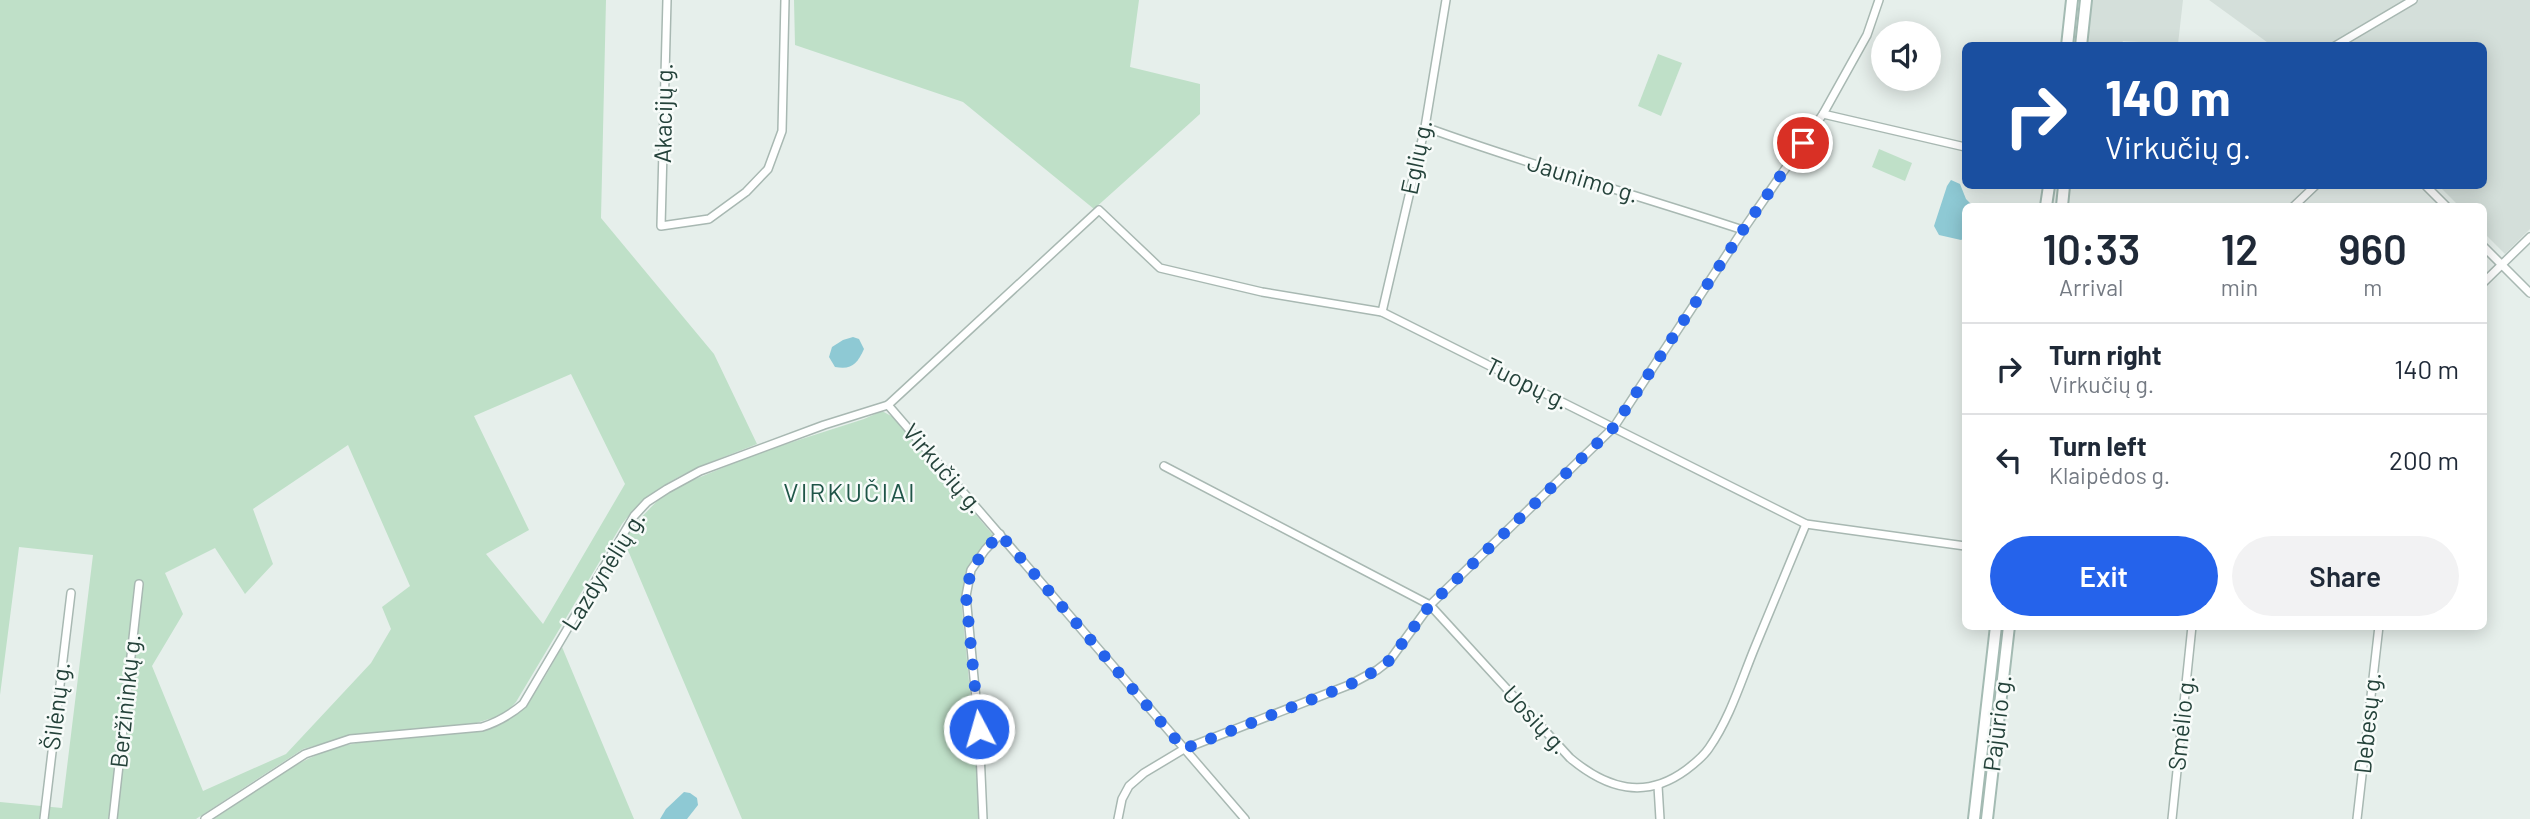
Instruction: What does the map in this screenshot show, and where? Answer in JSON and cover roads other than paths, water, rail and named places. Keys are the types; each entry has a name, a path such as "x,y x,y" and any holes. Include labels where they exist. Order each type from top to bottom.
{"main road":[{"path":"2067,42 2072,0"},
{"path":"2081,42 2086,0"},
{"name":"Pajūrio g.","path":"1974,819 1996,630"},
{"name":"Pajūrio g.","path":"1987,819 2009,630"}],"street":[{"name":"Akacijų g.","path":"667,0 661,226 709,219 746,192 768,169 782,131 785,0"},
{"name":"Eglių g.","path":"1382,312 1425,127 1446,0"},
{"path":"1118,819 1122,799 1129,786 1144,772 1184,749 1324,695 1377,670 1398,651 1430,605 1614,427 1743,230 1824,114 1867,36 1879,0"},
{"path":"2342,42 2413,0"},
{"path":"1824,114 1962,145"},
{"name":"Jaunimo g.","path":"1425,127 1490,151 1743,230"},
{"path":"2297,203 2312,189"},
{"path":"2429,189 2443,203"},
{"name":"Tuopų g.","path":"1098,210 1160,268 1262,292 1382,312 1807,524 1962,546"},
{"name":"Lazdynėlių g.","path":"205,819 305,754 350,739 482,727 512,714 529,695 634,516 647,502 712,466 888,405 1098,210"},
{"path":"2487,279 2530,237"},
{"path":"2487,250 2530,293"},
{"name":"Virkučių g.","path":"888,405 1245,819"},
{"name":"Uosių g.","path":"1164,466 1430,605 1564,752 1581,767 1616,784 1650,788 1658,786"},
{"path":"1660,819 1658,786 1671,781 1701,758 1719,732 1807,524"},
{"path":"983,819 979,729 966,596 971,570 1000,534"},
{"name":"Beržininkų g.","path":"113,819 139,584"},
{"name":"Šilėnų g.","path":"44,819 71,593"},
{"name":"Smėlio g.","path":"2172,819 2192,630"},
{"name":"Debesų g.","path":"2357,819 2379,630"}],"water":[{"path":"1951,180 1960,184 1970,203 1962,203 1961,240 1939,235 1934,226"},
{"path":"853,337 859,339 864,349 859,359 850,367 835,367 829,357 832,347"},
{"path":"684,792 697,798 698,805 687,819 660,819 666,809"}],"district":[{"name":"VIRKUČIAI","path":"850,493"}]}
